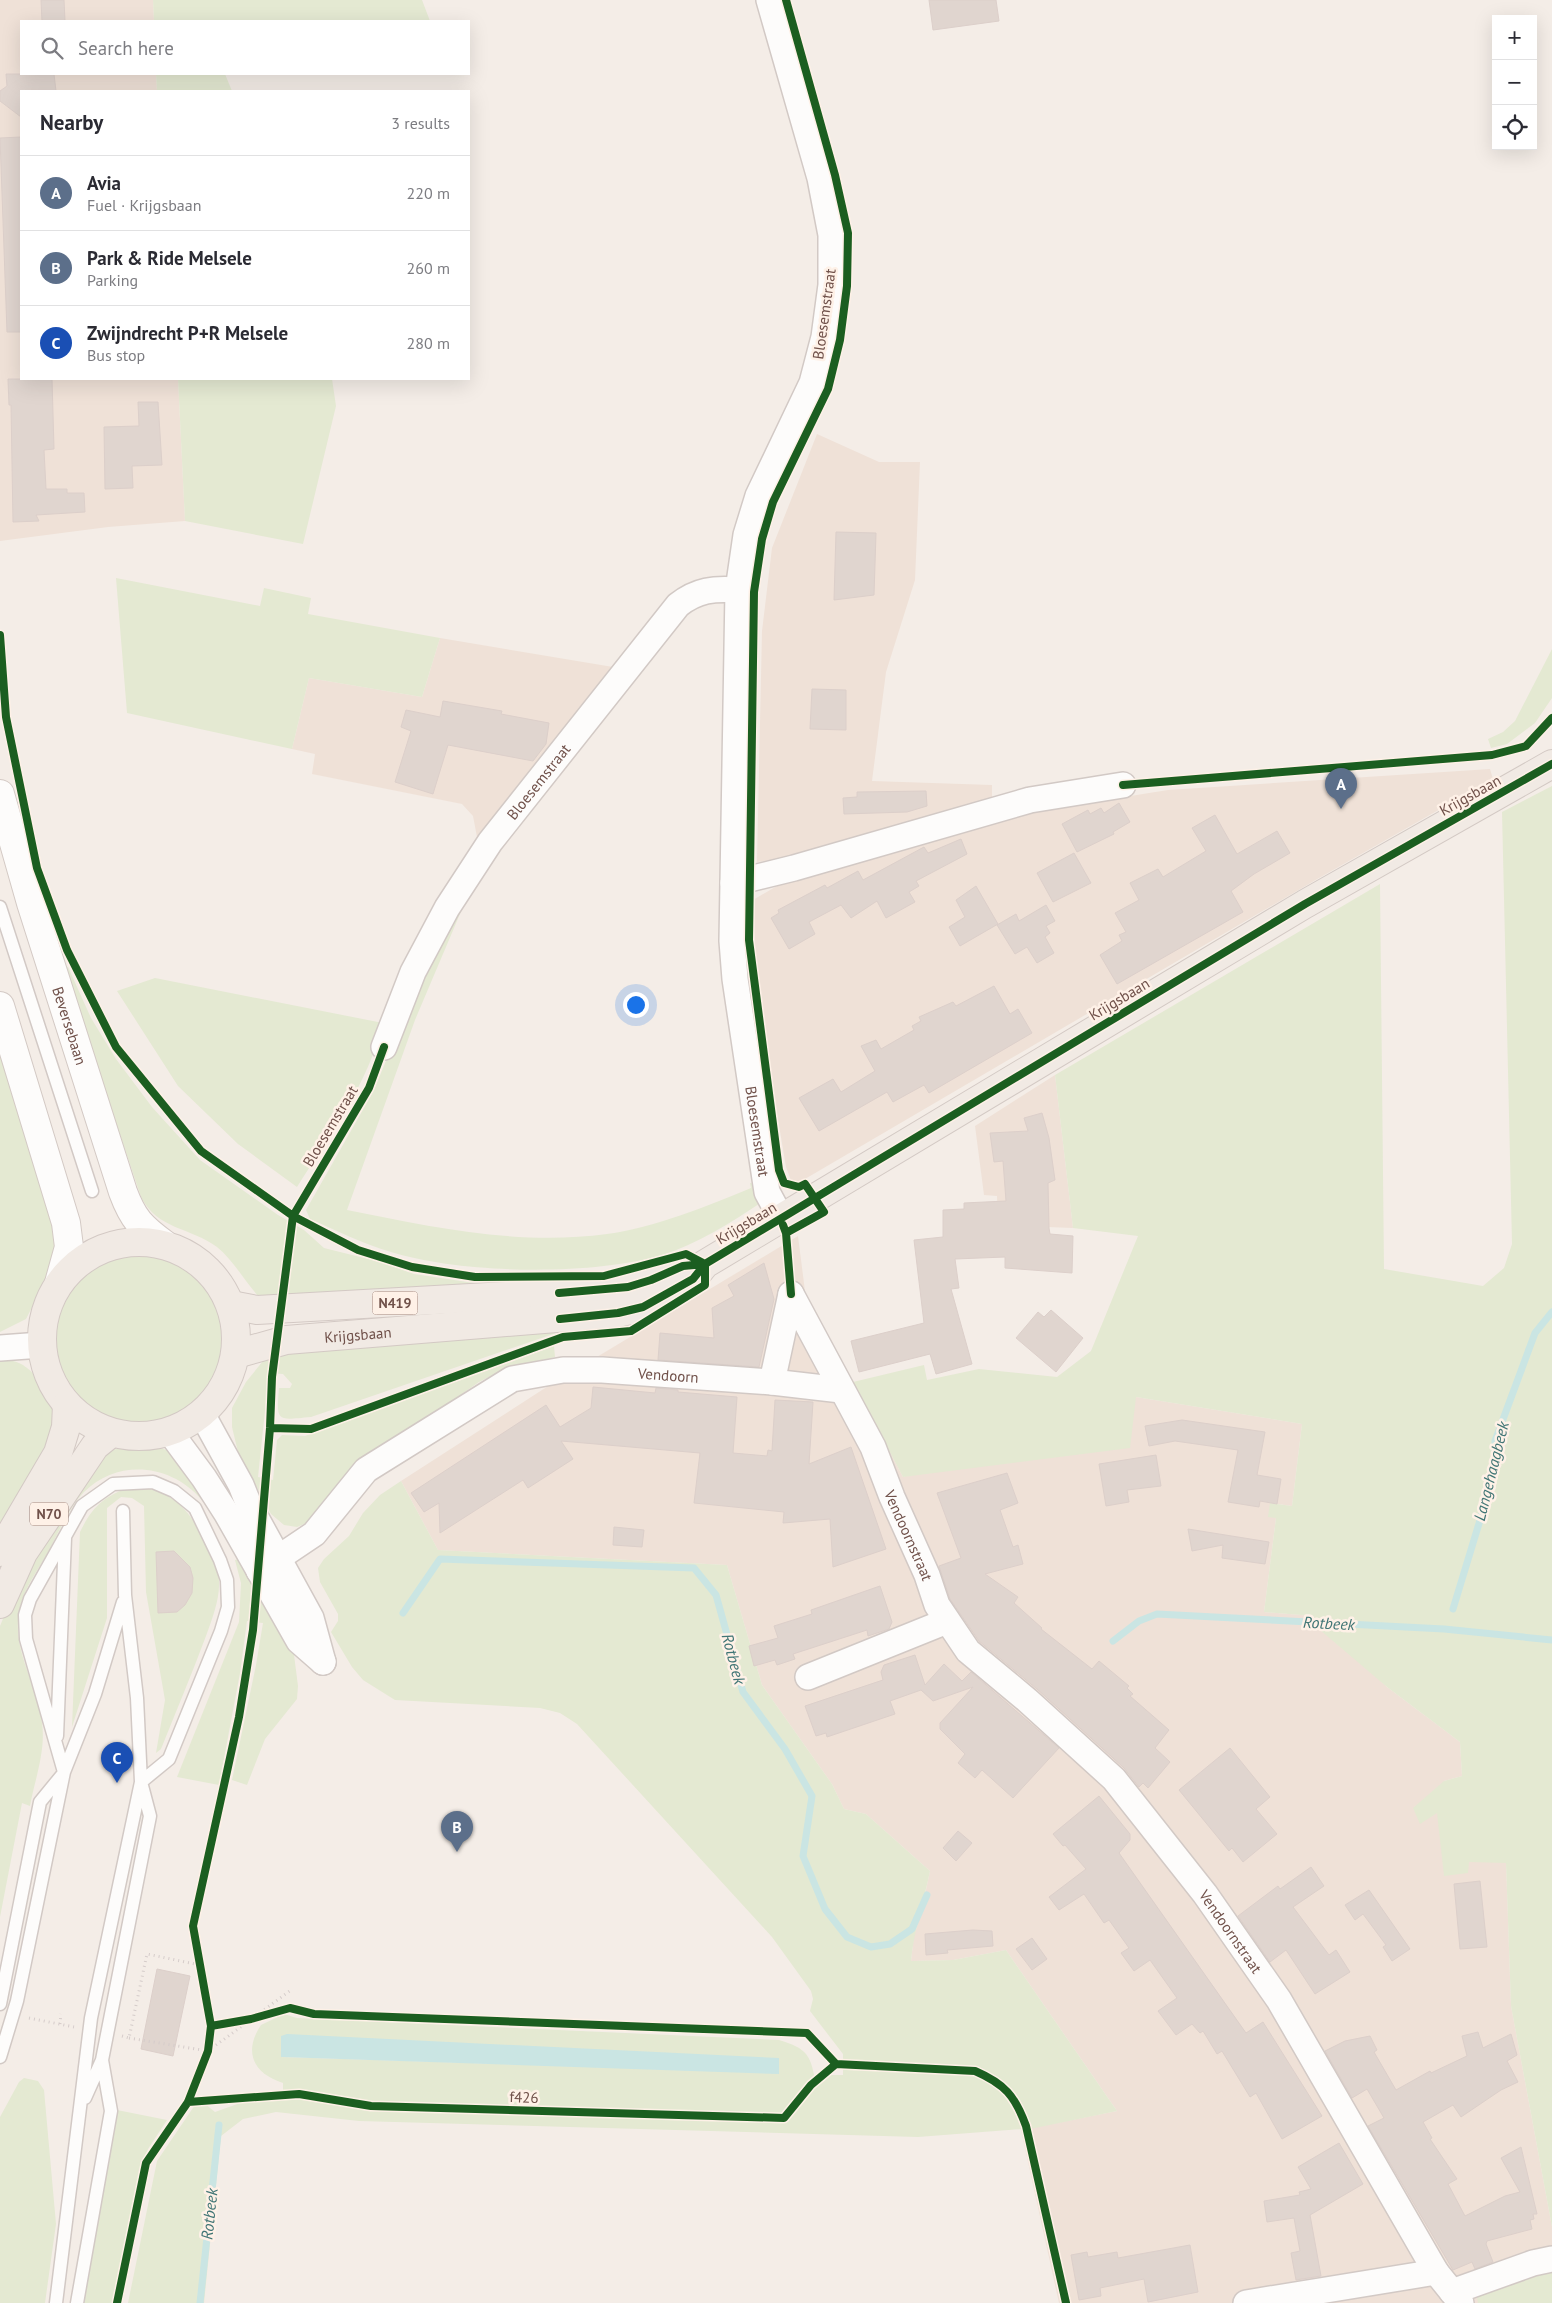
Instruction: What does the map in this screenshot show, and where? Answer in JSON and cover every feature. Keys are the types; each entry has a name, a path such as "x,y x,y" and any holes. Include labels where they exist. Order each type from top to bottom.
{"main road":[{"name":"Krijgsbaan","path":"236,1354 286,1340 618,1313 643,1307 693,1279 705,1264 1305,904 1552,764"},
{"name":"Beversebaan","path":"0,794 31,903 123,1192 130,1210 140,1226 164,1244"},
{"path":"0,1006 66,1223 69,1247 59,1283 45,1312 41,1345 49,1377 67,1405 80,1417 111,1433 140,1437 170,1432 202,1414 218,1397 230,1376 236,1354 236,1329 231,1305 215,1278 192,1257 164,1244 134,1241 105,1247 79,1261 59,1283"},
{"name":"Krijgsbaan","path":"231,1305 257,1310 559,1293 628,1286 651,1280 683,1266 705,1264"},
{"name":"N70","path":"0,1552 58,1453 66,1428 67,1405"},
{"name":"N70","path":"0,1604 23,1553 95,1446 111,1433"}],"street":[{"name":"Bloesemstraat","path":"769,0 820,178 831,235 831,285 824,336 812,383 758,496 746,535 738,590 732,941 735,979 767,1192 781,1218"},
{"name":"Bloesemstraat","path":"384,1048 413,972 447,908 490,842 678,604 692,594 717,588 738,590"},
{"path":"733,883 794,868 1030,800 1123,785"},
{"path":"772,1382 791,1294 841,1390"},
{"path":"0,1348 41,1345"},
{"name":"Vendoorn","path":"269,1565 314,1534 366,1470 512,1379 564,1370 602,1370 772,1382 841,1390"},
{"name":"Vendoornstraat","path":"841,1390 873,1447 892,1497 927,1575 937,1605 947,1621 968,1651 1027,1700 1114,1779 1205,1894 1279,2000 1436,2272 1456,2298 1533,2263 1552,2259"},
{"path":"202,1414 269,1565"},
{"path":"170,1432 269,1565"},
{"path":"808,1677 947,1621"},
{"path":"1246,2303 1436,2272"}],"lane":[{"path":"0,907 92,1191"},
{"path":"56,2303 91,2018 141,1782 169,1759 221,1631 228,1607 227,1580 220,1560 195,1508 174,1491 153,1482 113,1484 82,1506 30,1598 25,1627 26,1639 64,1772"},
{"path":"80,2108 102,2060 150,1816 141,1782 137,1698 125,1595 123,1511"},
{"path":"56,1746 65,1534"},
{"path":"0,2057 17,2001 64,1772 95,1694 125,1595"},
{"path":"0,2004 40,1802 64,1772"},
{"path":"77,2303 111,2111 102,2060"}],"path":[{"path":"199,1955 202,1974"},
{"path":"129,2038 209,2046 291,1990"},
{"path":"235,2022 274,2012"},
{"path":"60,2024 61,2014"},
{"path":"205,2059 209,2046"}],"shaded area":[{"path":"0,0 153,0 154,20 20,20 20,75 156,75 157,90 20,90 20,380 178,380 185,521 108,527 0,541"},
{"path":"817,434 879,462 920,462 915,580 886,672 872,781 992,785 992,799 810,855 757,862 762,631 772,548"},
{"path":"440,638 613,667 477,837 473,816 462,804 312,774 315,754 292,749 309,678 422,697"},
{"path":"1490,769 1493,779 1319,878 793,1186 786,1167 756,989 753,900 789,879 1018,814 1168,790"},
{"path":"1055,1075 1073,1228 998,1225 997,1196 984,1195 975,1126"},
{"path":"798,1236 806,1299 853,1382 903,1477 1136,1397 1302,1424 1292,1506 1271,1503 1276,1518 1264,1612 1314,1616 1387,1687 1460,1742 1462,1776 1444,1781 1437,1813 1469,1862 1506,1862 1511,2006 1552,2227 1552,2268 1478,2298 1478,2303 1059,2303 1021,2130 1117,2111 1006,1950 953,1960 911,1961 914,1935 930,1871 866,1814 844,1809 832,1784 762,1685 727,1565 438,1550 401,1481 542,1390"}],"green space":[{"path":"153,0 422,0 430,20 154,20"},
{"path":"156,75 225,75 232,90 157,90"},
{"path":"178,380 332,380 336,406 303,544 185,521"},
{"path":"116,578 260,606 264,588 311,598 308,614 440,638 422,697 309,678 292,749 127,713"},
{"path":"1552,649 1552,698 1535,723 1507,744 1491,748 1488,739 1503,732 1515,721"},
{"path":"1552,786 1552,2227 1511,2006 1506,1863 1469,1862 1468,1873 1444,1876 1437,1813 1420,1824 1413,1808 1444,1781 1462,1776 1460,1742 1387,1687 1313,1624 1314,1616 1264,1612 1276,1518 1268,1517 1270,1503 1292,1506 1302,1424 1136,1397 1130,1448 903,1477 853,1382 924,1365 927,1380 979,1369 1057,1377 1091,1351 1138,1236 1073,1228 1055,1075 1380,884 1384,1269 1483,1286 1504,1268 1512,1244 1502,812"},
{"path":"468,895 415,1020 347,1210 411,1223 476,1233 541,1238 607,1234 662,1222 751,1188 750,1183 758,1184 762,1202 701,1239 662,1255 633,1262 564,1269 526,1270 489,1268 453,1265 420,1259 370,1245 310,1219 306,1210 373,1092 429,958"},
{"path":"68,967 91,1018 116,1059 152,1107 200,1160 278,1215 304,1230 324,1248 380,1262 414,1274 474,1283 518,1283 260,1298 217,1247 207,1240 165,1222 148,1208 141,1197 64,968"},
{"path":"155,978 383,1023 368,1067 358,1088 297,1187 238,1144 178,1086 117,991"},
{"path":"0,1026 60,1242 53,1266 26,1319 0,1332"},
{"path":"147,1256 171,1262 198,1280 216,1307 221,1323 221,1355 216,1371 198,1398 185,1408 163,1419 131,1422 107,1416 86,1403 75,1392 59,1363 56,1331 62,1307 75,1286 86,1275 115,1259"},
{"path":"556,1327 556,1333 311,1417 291,1419 281,1417 278,1408 279,1388 290,1388 292,1384 283,1374 269,1373 258,1477 273,1480 277,1440 282,1435 305,1436 554,1346 555,1357 505,1369 479,1382 439,1410 316,1519 297,1527 284,1525 271,1514 238,1452 232,1427 232,1408 246,1382 263,1361 299,1350"},
{"path":"0,1358 21,1364 37,1378 52,1405 55,1424 54,1434 0,1531"},
{"path":"130,1446 161,1448 176,1454 206,1495 201,1499 189,1487 175,1478 160,1472 128,1470 112,1474 98,1481 84,1492 73,1506 27,1589 19,1612 19,1641 40,1709 43,1744 30,1806 22,1803 0,1917 0,1626 14,1592 97,1458 112,1450"},
{"path":"401,1481 438,1550 727,1565 762,1685 832,1784 844,1809 866,1814 930,1871 912,1949 911,1961 953,1960 1006,1950 1117,2111 1035,2128 918,2137 359,2121 276,2112 243,2119 221,2136 204,2303 128,2303 157,2161 199,2099 215,2112 243,2102 283,2096 283,2083 264,2074 254,2060 252,2053 253,2044 261,2025 284,2014 297,2018 779,2040 799,2048 807,2055 814,2075 843,2075 843,2054 810,2011 813,1999 811,1991 772,1937 577,1724 560,1713 540,1708 395,1700 363,1680 352,1667 331,1632 338,1621 338,1614 320,1582 318,1568 324,1559 349,1536 363,1513 380,1495","holes":["281,2037 779,2073 281,2057"]},
{"path":"132,1486 152,1489 177,1502 184,1509 196,1525 214,1560 219,1581 217,1602 206,1636 161,1749 156,1753 165,1700 146,1592 144,1506 132,1498 121,1497 107,1508 107,1618 72,1727 80,1532 95,1508 107,1498"},
{"path":"243,1558 292,1639 298,1686 297,1699 265,1739 247,1785 232,1780 263,1623 247,1621 240,1673 219,1785 177,1777 239,1622 241,1583 235,1560"},
{"path":"24,2078 38,2081 44,2090 56,2224 45,2303 0,2303 0,2117 19,2082"},
{"path":"117,2110 167,2120 148,2149 140,2168 113,2303 84,2303"},
{"path":"1552,2268 1552,2303 1478,2303 1477,2298 1485,2291"}],"water":[{"path":"287,2034 779,2058 779,2074 281,2057 281,2036"}],"building":[{"path":"41,0 64,0 65,20 42,20"},
{"path":"929,0 996,0 999,21 933,30"},
{"path":"6,74 54,75 56,90 20,90 20,116 0,101 0,91 7,86"},
{"path":"20,137 20,332 7,332 0,138"},
{"path":"8,379 52,380 54,449 44,450 46,489 67,489 67,493 84,493 85,512 36,515 39,521 13,522 11,405 9,405"},
{"path":"138,402 158,402 162,465 132,466 133,488 105,489 104,427 139,426"},
{"path":"836,532 876,533 874,595 834,600"},
{"path":"812,689 846,690 846,730 810,729"},
{"path":"443,701 502,711 501,714 549,723 546,744 533,761 448,745 433,794 395,782 411,731 401,727 406,710 440,717"},
{"path":"926,791 927,806 907,812 844,814 843,798 857,797 857,792"},
{"path":"1119,803 1130,822 1113,832 1114,834 1077,852 1062,824 1088,810 1090,814 1101,808 1104,813"},
{"path":"1215,815 1237,854 1277,831 1290,853 1254,874 1231,891 1243,912 1117,984 1100,955 1122,941 1119,935 1126,932 1115,913 1139,900 1130,883 1158,869 1163,877 1206,851 1192,828"},
{"path":"961,839 967,854 916,881 919,886 909,892 915,902 886,918 877,901 851,918 841,905 809,922 815,934 789,949 771,918 779,913 778,910 825,885 827,888 858,871 863,880 924,847 928,853"},
{"path":"1074,853 1091,883 1053,902 1037,873"},
{"path":"976,886 998,924 960,946 949,927 965,917 956,900"},
{"path":"1046,905 1055,921 1046,926 1050,933 1045,937 1054,953 1037,963 1027,947 1015,954 997,925 1016,914 1019,921"},
{"path":"994,986 1010,1014 1018,1009 1032,1033 929,1093 924,1085 893,1102 887,1092 819,1131 799,1098 833,1079 841,1092 875,1071 861,1046 876,1040 881,1049 914,1030 912,1026 921,1021 919,1017 953,1002 956,1006"},
{"path":"1042,1113 1049,1138 1055,1180 1048,1183 1050,1234 1073,1236 1072,1273 1005,1268 1005,1257 955,1259 959,1288 951,1289 972,1364 936,1374 930,1354 859,1372 851,1341 924,1323 914,1240 943,1237 943,1210 964,1209 964,1203 1006,1201 1003,1161 994,1162 990,1133 1028,1131 1024,1118"},
{"path":"764,1263 774,1299 759,1367 658,1360 660,1333 714,1338 712,1308 734,1296 728,1285"},
{"path":"1051,1310 1083,1338 1056,1372 1016,1338 1038,1312 1044,1317"},
{"path":"593,1387 655,1393 656,1388 678,1390 678,1392 737,1397 733,1453 767,1456 768,1450 772,1451 775,1400 813,1402 809,1464 851,1447 886,1549 833,1567 830,1519 783,1523 784,1512 694,1503 700,1453 561,1441 573,1459 528,1488 523,1480 440,1533 439,1503 424,1512 411,1493 546,1405 560,1427 591,1408"},
{"path":"1182,1420 1265,1432 1257,1475 1281,1479 1277,1504 1260,1501 1259,1507 1228,1502 1238,1450 1175,1441 1149,1446 1145,1426"},
{"path":"1156,1455 1161,1486 1127,1490 1129,1502 1106,1506 1099,1464"},
{"path":"1007,1473 1018,1503 1000,1510 1013,1547 1018,1545 1023,1564 985,1574 1018,1597 1014,1603 1041,1629 1092,1669 1099,1661 1129,1686 1127,1688 1133,1694 1130,1696 1169,1730 1155,1748 1170,1762 1148,1788 1143,1783 1139,1787 1124,1768 1037,1689 979,1641 950,1599 939,1566 961,1558 937,1493"},
{"path":"614,1527 644,1530 642,1547 613,1545"},
{"path":"1188,1529 1269,1542 1265,1564 1222,1558 1223,1545 1192,1551"},
{"path":"174,1551 190,1567 193,1578 192,1593 185,1605 177,1612 158,1613 156,1552"},
{"path":"880,1586 892,1622 889,1629 868,1636 867,1630 793,1654 795,1659 777,1665 775,1660 754,1666 749,1646 778,1638 774,1626 812,1614 811,1610"},
{"path":"915,1655 925,1685 944,1664 962,1681 971,1672 1059,1748 1013,1798 982,1770 975,1778 958,1763 965,1754 940,1729 940,1723 973,1687 933,1701 921,1690 890,1701 895,1714 827,1737 826,1733 816,1736 805,1706 883,1680 881,1672 884,1665"},
{"path":"1230,1748 1270,1797 1256,1809 1277,1834 1243,1862 1232,1848 1229,1851 1179,1790"},
{"path":"1099,1796 1130,1834 1130,1840 1119,1853 1246,2033 1263,2022 1322,2116 1282,2139 1256,2093 1250,2097 1222,2051 1217,2054 1203,2031 1200,2033 1192,2024 1176,2035 1158,2011 1177,1998 1150,1960 1134,1971 1121,1953 1129,1948 1109,1920 1104,1923 1084,1894 1059,1910 1049,1897 1086,1869 1053,1834"},
{"path":"958,1831 972,1843 956,1861 943,1848"},
{"path":"1311,1867 1324,1886 1293,1907 1329,1955 1336,1950 1350,1972 1315,1994 1286,1950 1270,1962 1238,1916 1278,1886 1280,1889"},
{"path":"1480,1881 1487,1947 1460,1949 1454,1884"},
{"path":"1369,1890 1410,1949 1392,1961 1383,1947 1386,1945 1363,1914 1355,1920 1345,1905"},
{"path":"973,1930 992,1931 993,1946 947,1950 948,1953 926,1955 925,1934"},
{"path":"1032,1938 1047,1959 1032,1970 1016,1949"},
{"path":"157,1969 190,1976 173,2056 141,2049"},
{"path":"1478,2032 1483,2048 1511,2034 1517,2055 1507,2061 1518,2082 1501,2090 1461,2117 1453,2105 1423,2122 1432,2138 1430,2139 1457,2179 1448,2184 1465,2216 1505,2196 1520,2192 1501,2158 1521,2147 1537,2214 1533,2214 1534,2219 1530,2220 1532,2229 1487,2241 1486,2244 1493,2262 1475,2269 1472,2262 1453,2270 1368,2126 1384,2118 1367,2089 1352,2098 1325,2051 1345,2041 1370,2036 1377,2050 1374,2052 1396,2090 1430,2071 1431,2073 1467,2056 1462,2036"},
{"path":"1339,2143 1363,2184 1310,2215 1321,2276 1296,2280 1291,2253 1300,2251 1294,2218 1267,2222 1264,2201 1300,2195 1299,2192 1311,2189 1298,2167"},
{"path":"1190,2245 1198,2292 1148,2302 1144,2279 1100,2288 1101,2296 1079,2300 1071,2255 1087,2252 1088,2257 1117,2252 1118,2258"}],"waterway":[{"name":"Langehaagbeek","path":"1453,1609 1494,1474 1495,1441 1535,1333 1552,1312"},
{"name":"Rotbeek","path":"403,1613 440,1559 694,1568 716,1595 743,1692 785,1749 812,1796 803,1856 825,1909 847,1937 871,1947 890,1944 912,1929 927,1895"},
{"name":"Rotbeek","path":"1113,1641 1139,1621 1157,1614 1444,1629 1552,1640"},
{"name":"Rotbeek","path":"200,2303 219,2125"}],"cycle path":[{"path":"786,0 835,175 848,233 847,286 840,340 828,389 773,502 762,539 754,592 749,940 779,1170 784,1183 799,1187 805,1184 824,1212 786,1233"},
{"path":"0,635 6,717 37,868 67,950 116,1047 201,1151 293,1216 358,1250 412,1267 475,1277 604,1276 686,1254 705,1264"},
{"path":"1123,785 1492,755 1526,746 1552,718"},
{"path":"560,1319 618,1313 643,1307 693,1279 705,1264 1305,904 1552,764"},
{"path":"117,2303 146,2163 188,2102 208,2051 211,2026 193,1926 239,1717 253,1630 270,1428 272,1377 293,1216 369,1088 384,1047"},
{"path":"783,1225 786,1233 791,1294"},
{"path":"559,1293 628,1287 651,1280 683,1266 705,1264"},
{"path":"270,1428 311,1429 563,1337 631,1331 705,1285 705,1264"},
{"path":"211,2026 251,2019 290,2008 314,2014 807,2033 836,2064 975,2071 994,2081 1008,2092 1018,2107 1026,2126 1066,2303"},
{"name":"f426","path":"188,2102 299,2094 371,2106 784,2118 811,2085 836,2064"}],"place":[{"name":"Avia","path":"1341,809"},
{"name":"Zwijndrecht P+R Melsele","path":"117,1783"},
{"name":"Park & Ride Melsele","path":"457,1852"}]}
